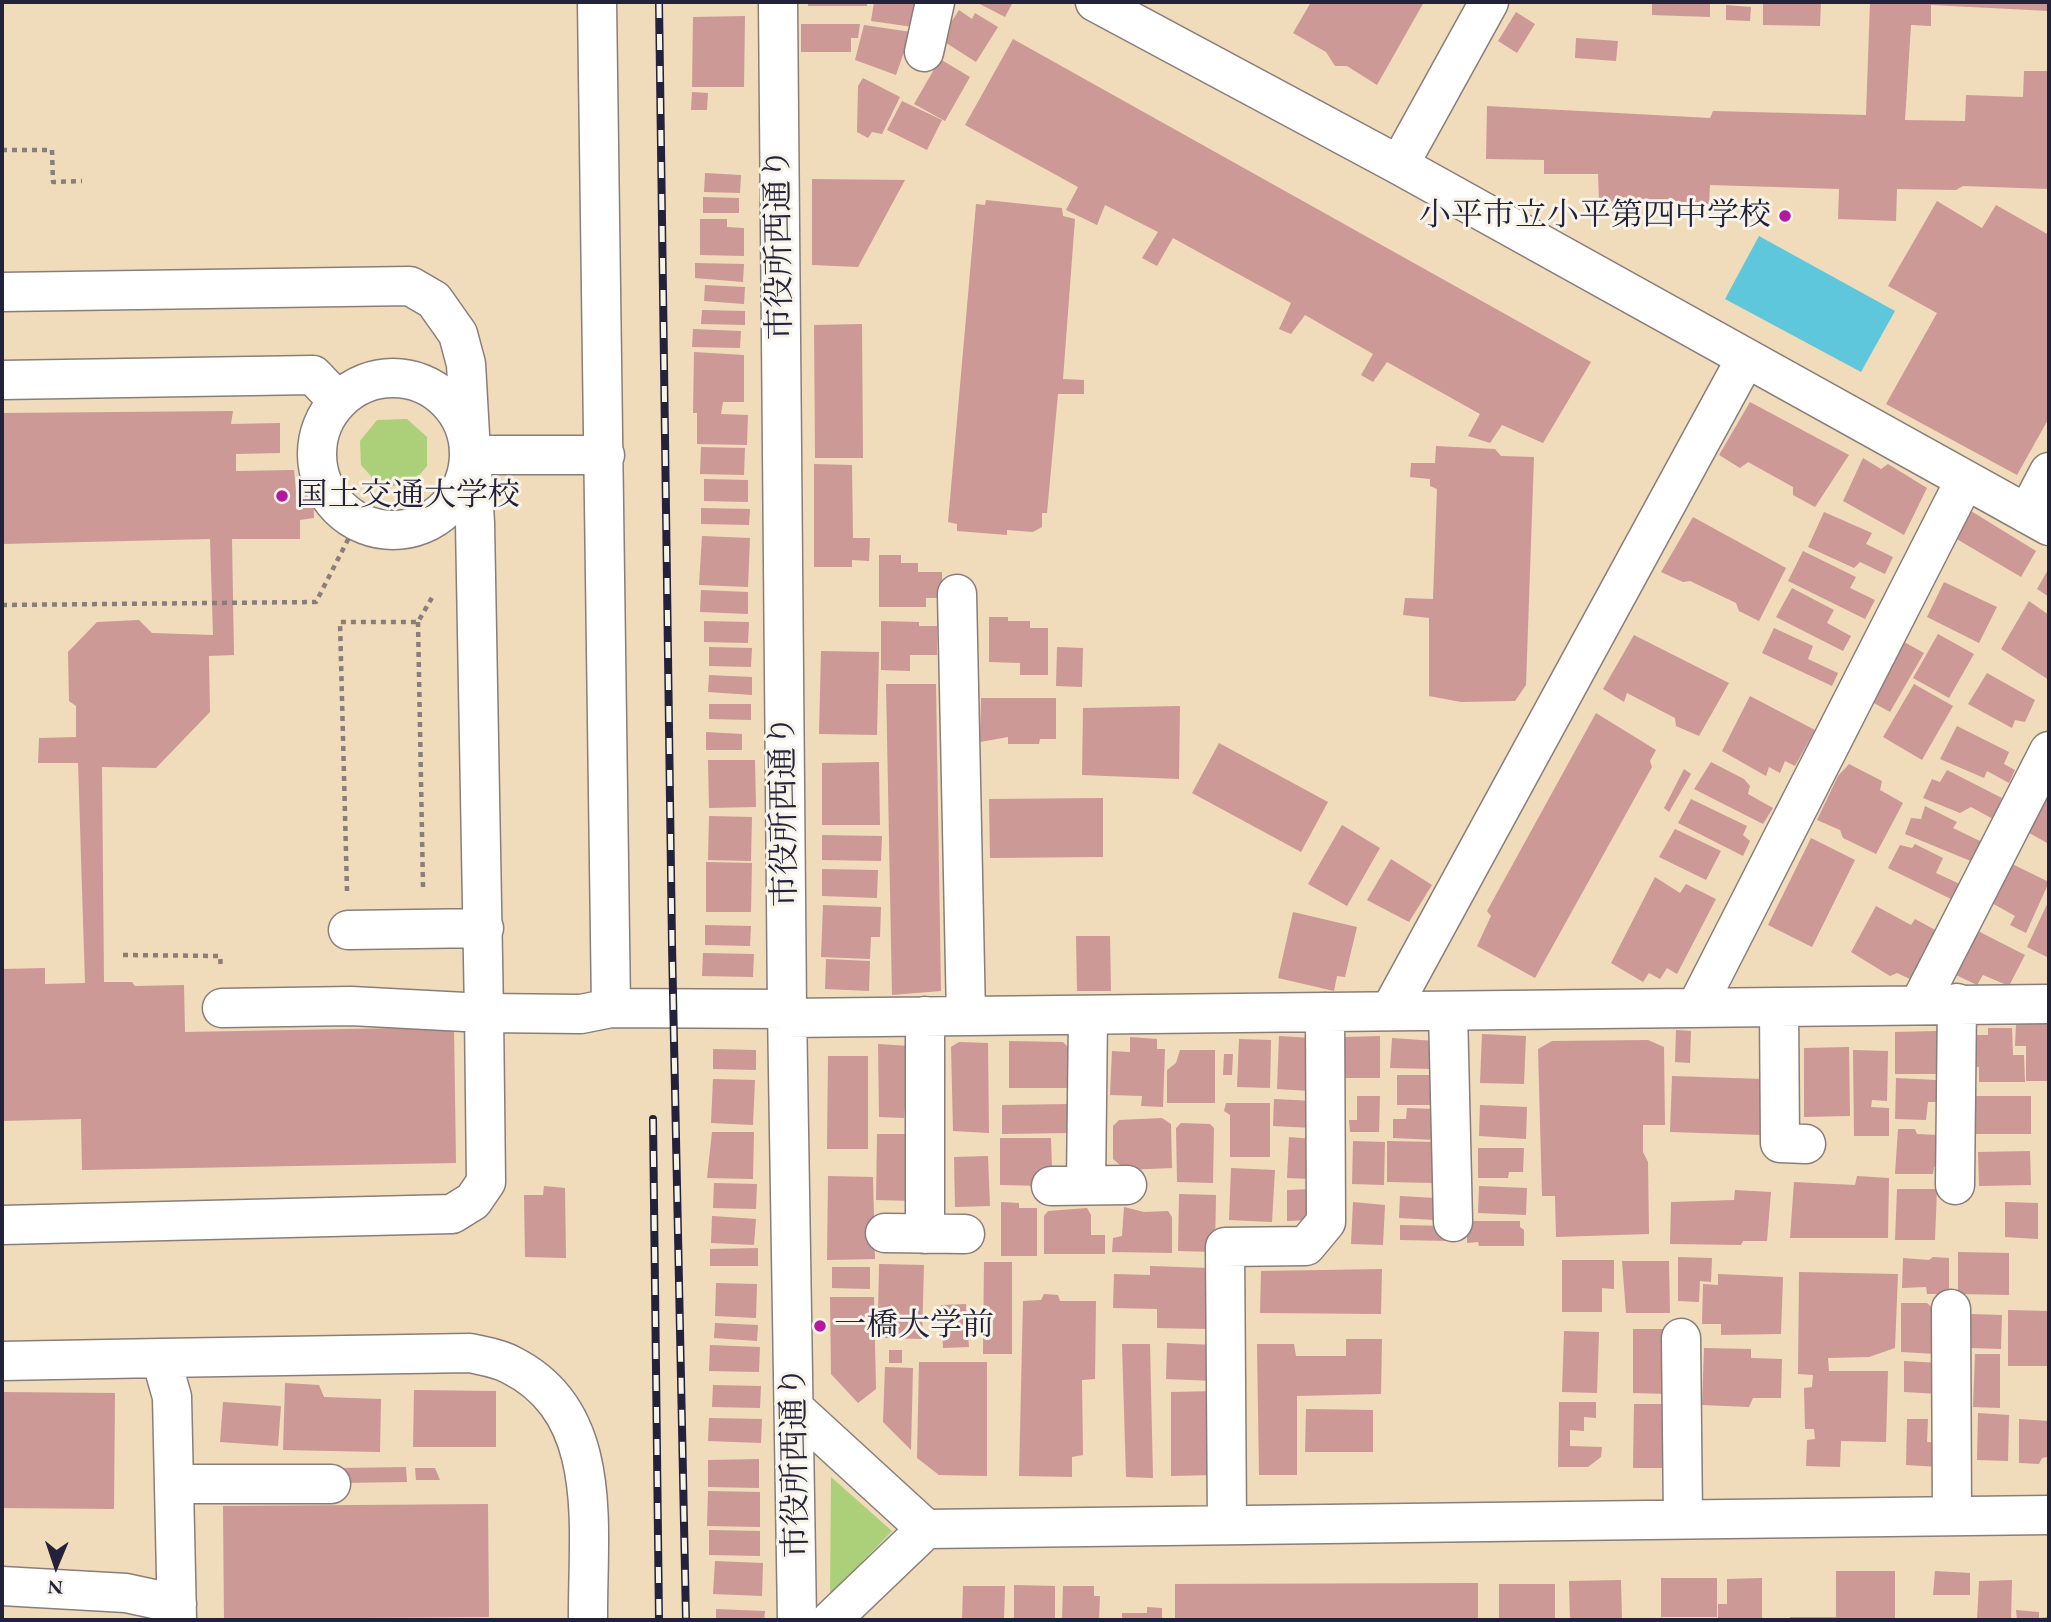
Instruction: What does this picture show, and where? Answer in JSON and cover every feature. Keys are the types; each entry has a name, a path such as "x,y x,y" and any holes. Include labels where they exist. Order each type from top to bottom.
{"street":[{"path":"597,2 611,1007"},
{"name":"市役所西通り","path":"778,2 787,1013 797,1620"},
{"path":"924,52 935,2"},
{"path":"1095,2 1398,164 2038,520 2049,472"},
{"path":"1398,164 1489,2"},
{"path":"2,292 410,286 434,300 458,334 466,364 469,455 475,523 484,928 486,1182 473,1201 453,1214 2,1225"},
{"path":"1390,1011 1746,358"},
{"path":"2,380 313,375 337,400"},
{"path":"380,378 404,378 428,386 447,400 462,420 469,455 461,489 447,508 427,522 404,530 392,530 358,522 338,508 324,489 317,466 316,442 323,420 337,400 357,386 380,378"},
{"path":"469,455 605,454"},
{"path":"1696,1008 1965,480"},
{"path":"957,594 966,1016"},
{"path":"1955,1185 1939,1003 2049,751"},
{"path":"348,930 484,928"},
{"path":"222,1008 351,1006 484,1013 581,1014 611,1007 966,1016 1939,1003 2049,1004"},
{"path":"1779,1007 1780,1143 1806,1144"},
{"path":"1448,1011 1453,1222"},
{"path":"1227,1525 1225,1247 1306,1246 1326,1222 1325,1012"},
{"path":"1088,1014 1069,1186 1127,1185"},
{"path":"925,1016 925,1234"},
{"path":"885,1234 965,1234"},
{"path":"1951,1309 1952,1516"},
{"path":"1681,1338 1683,1519"},
{"path":"2,1361 470,1353 510,1364 547,1388 575,1429 586,1469 588,1620"},
{"path":"2,1586 126,1593 177,1612 172,1397 161,1359"},
{"path":"795,1409 926,1529"},
{"path":"174,1484 331,1484"},
{"path":"831,1620 926,1529 2049,1515"}],"path":[{"path":"2,150 52,150 53,182 82,181"},
{"path":"2,605 316,602 358,522"},
{"path":"424,929 418,622 437,589"},
{"path":"348,930 341,622 418,622"},
{"path":"123,955 220,956 222,1008"}],"green space":[{"path":"407,419 427,437 427,466 410,486 380,486 361,465 360,441 377,420"},
{"path":"831,1477 892,1531 830,1595"}],"water":[{"path":"1759,236 1895,311 1861,372 1725,299"}],"building":[{"path":"808,2 867,2 867,6 808,6"},
{"path":"874,2 916,2 913,27 871,21"},
{"path":"976,2 1013,2 1005,17"},
{"path":"1311,2 1424,2 1377,85 1347,66 1335,66 1326,52 1293,33"},
{"path":"1652,2 1710,2 1710,17 1652,15"},
{"path":"1763,2 1821,2 1820,26 1763,25"},
{"path":"1870,2 2049,2 2049,11 1931,5 1931,26 1911,25 1905,120 1965,121 1966,95 2023,97 2024,71 2049,71 2049,189 1963,186 1956,190 1897,189 1896,221 1838,219 1839,189 1710,185 1709,204 1599,201 1598,174 1544,174 1544,160 1486,159 1487,106 1710,118 1713,111 1866,115"},
{"path":"1726,5 1751,7 1750,21 1726,20"},
{"path":"959,10 972,19 975,13 998,27 976,62 940,39"},
{"path":"1516,12 1535,24 1517,53 1498,41"},
{"path":"745,16 744,87 692,87 693,17"},
{"path":"801,24 860,24 858,38 851,38 851,52 801,52"},
{"path":"864,25 911,32 896,75 855,60"},
{"path":"1576,38 1618,41 1616,61 1575,58"},
{"path":"1013,39 1591,362 1543,443 1502,425 1490,443 1468,436 1480,414 1387,362 1373,382 1361,375 1373,354 1305,315 1291,334 1279,329 1291,303 1173,238 1157,266 1142,258 1158,232 1105,205 1097,225 1066,210 1078,187 965,125"},
{"path":"940,59 970,77 945,121 914,104"},
{"path":"863,78 900,97 882,134 872,132 868,138 857,132 858,86"},
{"path":"692,92 708,93 707,110 691,110"},
{"path":"902,101 942,120 927,150 887,130"},
{"path":"705,173 741,175 740,193 704,192"},
{"path":"812,179 905,180 858,267 812,265"},
{"path":"703,197 739,198 739,213 703,213"},
{"path":"986,200 1062,208 1063,216 1075,219 1063,379 1084,380 1084,394 1058,394 1047,513 1042,513 1042,527 1033,532 1007,530 1007,535 957,531 957,524 948,522 976,204 985,205"},
{"path":"1937,201 1982,228 1996,205 2049,235 2049,418 2017,475 1886,404 1937,313 1888,286"},
{"path":"700,219 727,219 727,227 744,228 744,256 700,255"},
{"path":"695,263 744,264 743,282 695,278"},
{"path":"705,285 745,287 744,304 704,301"},
{"path":"702,310 745,311 745,325 701,324"},
{"path":"862,324 863,458 815,458 814,325"},
{"path":"693,329 741,331 740,348 692,347"},
{"path":"694,352 744,355 744,402 723,402 721,414 748,415 747,445 697,444 697,413 693,413"},
{"path":"1750,402 1849,455 1815,507 1793,495 1793,487 1748,462 1740,468 1719,455"},
{"path":"233,411 231,424 280,423 280,453 236,454 236,471 294,470 296,491 313,486 314,518 300,520 300,539 232,539 234,655 209,656 210,712 156,768 102,767 104,982 132,982 135,986 184,985 185,1032 454,1027 456,1163 82,1170 81,1119 2,1121 2,969 45,968 45,984 85,983 78,763 38,763 39,738 76,737 76,706 69,701 68,652 97,622 139,620 152,633 213,635 210,539 2,544 2,413"},
{"path":"1436,446 1495,449 1501,456 1534,457 1526,685 1515,701 1461,702 1429,696 1429,618 1403,615 1405,598 1433,599 1437,489 1430,486 1430,479 1410,477 1411,463 1435,463"},
{"path":"701,447 745,448 744,475 700,474"},
{"path":"1863,458 1881,469 1888,464 1927,488 1904,535 1843,501"},
{"path":"814,464 852,465 853,538 870,538 869,561 852,560 852,567 814,567"},
{"path":"704,479 748,480 748,502 704,501"},
{"path":"701,508 750,509 749,525 701,524"},
{"path":"1971,511 2036,551 2021,577 1955,538"},
{"path":"1824,512 1872,533 1866,544 1893,557 1885,574 1860,562 1854,568 1808,547"},
{"path":"1693,517 1786,568 1759,621 1739,611 1736,603 1690,581 1683,582 1661,572"},
{"path":"702,536 750,538 748,587 699,585"},
{"path":"1803,551 1856,577 1850,588 1875,600 1865,619 1788,581"},
{"path":"879,555 901,555 901,563 918,563 918,572 942,572 942,594 937,594 937,598 926,598 926,607 879,607"},
{"path":"2049,568 2049,597 2037,589"},
{"path":"1944,582 1997,607 1979,643 1927,617"},
{"path":"1792,588 1834,610 1827,623 1851,636 1843,651 1776,617"},
{"path":"701,590 748,592 748,614 700,612"},
{"path":"2029,601 2049,615 2049,680 2001,649"},
{"path":"989,617 1008,617 1008,621 1030,621 1030,628 1048,628 1048,675 1020,675 1020,663 989,662"},
{"path":"704,621 749,622 748,643 704,642"},
{"path":"881,621 919,622 919,626 937,626 937,655 910,655 910,671 881,670"},
{"path":"1774,628 1813,646 1808,659 1838,673 1832,686 1762,653"},
{"path":"1938,634 1974,654 1949,698 1913,678"},
{"path":"1634,635 1729,683 1699,736 1676,726 1675,718 1627,693 1624,702 1603,689"},
{"path":"1897,638 1924,653 1890,712 1863,697"},
{"path":"709,647 752,648 751,667 709,666"},
{"path":"1057,647 1083,648 1082,687 1056,686"},
{"path":"821,651 879,652 877,735 819,734"},
{"path":"1987,673 2035,700 2025,722 2015,720 2012,728 1968,704"},
{"path":"709,675 752,677 752,695 708,692"},
{"path":"886,684 936,684 941,991 892,995"},
{"path":"1914,684 1953,706 1922,760 1883,737"},
{"path":"1750,696 1815,730 1795,766 1785,761 1780,773 1769,767 1766,776 1722,751"},
{"path":"981,698 1056,698 1056,739 1040,739 1039,744 1008,744 1008,737 980,742"},
{"path":"709,704 751,704 751,720 709,719"},
{"path":"1180,706 1179,779 1082,775 1083,708"},
{"path":"1596,713 1656,750 1650,761 1652,767 1535,978 1477,946 1491,916 1487,911"},
{"path":"1957,726 2009,752 2004,764 2015,770 2009,783 1987,771 1984,778 1940,759"},
{"path":"706,732 742,734 742,750 706,750"},
{"path":"1219,743 1328,802 1301,852 1192,793"},
{"path":"708,760 755,760 756,807 709,808"},
{"path":"879,762 880,825 822,825 822,763"},
{"path":"1711,762 1744,779 1750,786 1748,794 1773,808 1763,824 1694,789"},
{"path":"1849,764 1882,781 1880,790 1903,803 1876,854 1843,838 1840,830 1817,820 1838,776"},
{"path":"1684,769 1691,774 1669,812 1664,808"},
{"path":"1947,770 2002,798 1993,819 1971,807 1960,813 1923,798 1932,779 1940,782"},
{"path":"2049,792 2049,844 2022,829"},
{"path":"1103,798 1103,857 990,858 989,799"},
{"path":"1691,799 1747,826 1743,835 1750,841 1743,856 1678,823"},
{"path":"1925,806 1957,822 1953,828 1982,842 1973,862 1905,834 1911,818 1921,819"},
{"path":"709,816 752,817 751,861 708,860"},
{"path":"1342,825 1380,848 1347,906 1308,884"},
{"path":"1675,829 1721,851 1706,880 1659,857"},
{"path":"822,835 882,836 881,861 822,860"},
{"path":"1811,838 1855,860 1812,947 1768,925"},
{"path":"1915,844 1943,858 1936,873 1962,885 1955,901 1888,868 1900,845 1912,848"},
{"path":"1391,859 1432,885 1409,922 1367,900"},
{"path":"706,862 752,863 751,912 706,912"},
{"path":"2010,863 2049,882 2026,933 2010,925 2015,916 1990,902"},
{"path":"822,869 878,870 877,898 822,896"},
{"path":"1655,877 1680,893 1686,884 1716,899 1677,974 1667,968 1660,979 1649,973 1643,982 1611,963"},
{"path":"2049,900 2049,958 2027,947"},
{"path":"823,905 881,907 880,937 871,937 870,959 821,957"},
{"path":"1876,906 1911,925 1915,919 1939,932 1910,979 1897,973 1890,976 1851,952"},
{"path":"1293,912 1357,927 1345,977 1337,976 1334,991 1278,978"},
{"path":"705,925 751,926 750,946 705,945"},
{"path":"1978,931 2025,955 2009,986 1983,975 1977,985 1956,975"},
{"path":"1076,936 1110,936 1111,991 1077,991"},
{"path":"703,953 754,954 753,977 702,976"},
{"path":"826,959 870,961 869,991 825,989"},
{"path":"2016,1024 2049,1024 2049,1081 2026,1081 2026,1046 2015,1046"},
{"path":"1988,1028 2012,1028 2013,1055 2024,1055 2025,1082 1979,1082 1979,1067 1973,1067 1973,1035 1988,1035"},
{"path":"1676,1030 1691,1031 1690,1063 1675,1062"},
{"path":"1937,1031 1942,1041 1942,1074 1895,1074 1895,1032"},
{"path":"1482,1034 1526,1036 1524,1084 1480,1083"},
{"path":"1279,1036 1312,1038 1310,1091 1277,1089"},
{"path":"1380,1036 1380,1078 1345,1078 1345,1037"},
{"path":"1130,1037 1157,1039 1157,1049 1165,1049 1163,1107 1141,1106 1142,1096 1110,1095 1112,1051 1130,1052"},
{"path":"1392,1038 1435,1041 1434,1069 1390,1068"},
{"path":"1239,1039 1271,1040 1270,1088 1237,1087"},
{"path":"1648,1040 1664,1047 1665,1125 1643,1125 1643,1152 1648,1162 1649,1234 1556,1237 1555,1196 1542,1196 1538,1049 1552,1041"},
{"path":"1009,1041 1063,1042 1073,1052 1072,1088 1009,1088"},
{"path":"959,1042 988,1043 989,1133 953,1131 951,1047"},
{"path":"878,1044 910,1046 904,1118 879,1117"},
{"path":"1849,1047 1850,1116 1804,1117 1804,1048"},
{"path":"713,1049 756,1050 756,1070 713,1069"},
{"path":"1180,1050 1215,1050 1215,1103 1167,1103 1167,1070 1176,1063"},
{"path":"1853,1050 1888,1051 1887,1101 1872,1100 1871,1107 1889,1108 1889,1136 1854,1136"},
{"path":"1224,1054 1233,1054 1232,1075 1223,1075"},
{"path":"828,1056 868,1056 868,1149 827,1149"},
{"path":"1397,1075 1444,1075 1434,1105 1397,1105"},
{"path":"1672,1076 1763,1079 1762,1135 1670,1132"},
{"path":"1896,1078 1936,1080 1936,1102 1928,1102 1926,1120 1895,1119"},
{"path":"713,1079 755,1080 753,1125 711,1123"},
{"path":"1357,1096 1380,1096 1379,1132 1350,1132 1349,1120 1357,1120"},
{"path":"1975,1096 2031,1096 2031,1134 1975,1134"},
{"path":"1274,1099 1314,1101 1313,1128 1273,1126"},
{"path":"1226,1103 1270,1103 1270,1157 1230,1157 1230,1115 1224,1111"},
{"path":"1069,1104 1069,1133 1002,1134 1002,1105"},
{"path":"1480,1105 1527,1107 1526,1139 1479,1136"},
{"path":"1407,1108 1437,1109 1436,1140 1393,1138 1393,1119 1406,1119"},
{"path":"1162,1118 1171,1124 1172,1168 1126,1170 1113,1159 1113,1126 1119,1120"},
{"path":"1181,1123 1210,1124 1214,1128 1213,1183 1177,1182 1176,1128"},
{"path":"1898,1129 1915,1129 1917,1134 1938,1135 1943,1165 1934,1167 1933,1174 1895,1174"},
{"path":"712,1132 754,1132 753,1179 707,1178"},
{"path":"877,1134 912,1134 913,1201 876,1200"},
{"path":"1289,1137 1313,1139 1311,1179 1287,1178"},
{"path":"1000,1138 1051,1138 1052,1168 1043,1168 1043,1186 1000,1185"},
{"path":"1353,1141 1385,1142 1384,1185 1352,1184"},
{"path":"1387,1141 1435,1142 1434,1183 1387,1182"},
{"path":"1478,1148 1524,1148 1523,1172 1509,1172 1508,1178 1478,1178"},
{"path":"2030,1151 2031,1185 1979,1186 1978,1152"},
{"path":"988,1156 990,1206 955,1207 954,1157"},
{"path":"1231,1168 1275,1170 1272,1222 1229,1220"},
{"path":"828,1176 873,1177 875,1259 827,1260"},
{"path":"1857,1176 1889,1178 1888,1238 1790,1238 1794,1182 1855,1185"},
{"path":"714,1183 757,1184 756,1209 713,1208"},
{"path":"544,1186 565,1188 566,1258 525,1257 524,1195 543,1195"},
{"path":"1479,1186 1527,1188 1526,1215 1478,1213"},
{"path":"1313,1189 1313,1220 1287,1221 1287,1190"},
{"path":"1897,1189 1937,1189 1935,1240 1895,1240"},
{"path":"1735,1190 1771,1192 1767,1241 1743,1241 1741,1245 1670,1244 1671,1202 1734,1200"},
{"path":"1179,1194 1216,1195 1215,1252 1178,1251"},
{"path":"1400,1196 1436,1198 1435,1220 1399,1218"},
{"path":"1001,1202 1019,1203 1019,1208 1037,1208 1037,1256 1001,1256"},
{"path":"1353,1202 1385,1205 1383,1245 1351,1244"},
{"path":"2005,1202 2038,1203 2038,1239 2005,1237"},
{"path":"1124,1207 1144,1212 1168,1211 1172,1217 1172,1253 1112,1252 1113,1238 1122,1236"},
{"path":"1087,1208 1091,1215 1091,1235 1105,1235 1105,1254 1044,1254 1044,1216 1048,1211"},
{"path":"712,1216 756,1219 754,1245 711,1243"},
{"path":"1467,1221 1520,1221 1520,1227 1524,1230 1524,1246 1479,1246 1478,1242 1467,1243"},
{"path":"1400,1225 1449,1226 1450,1241 1400,1240"},
{"path":"758,1248 758,1266 710,1266 710,1249"},
{"path":"1958,1252 2009,1253 2009,1295 1958,1294"},
{"path":"1678,1257 1712,1258 1711,1282 1700,1281 1699,1302 1678,1301"},
{"path":"1933,1257 1949,1258 1949,1294 1927,1294 1926,1287 1902,1288 1903,1258 1929,1260"},
{"path":"1562,1260 1614,1260 1614,1289 1602,1288 1602,1312 1562,1312"},
{"path":"1622,1261 1669,1261 1670,1313 1626,1313"},
{"path":"984,1262 1012,1262 1012,1354 983,1354"},
{"path":"879,1264 924,1265 922,1339 885,1338 886,1315 878,1315"},
{"path":"1150,1266 1210,1268 1209,1329 1157,1328 1157,1309 1113,1308 1114,1274 1150,1275"},
{"path":"832,1267 870,1267 870,1289 832,1288"},
{"path":"1382,1269 1381,1314 1260,1313 1261,1271"},
{"path":"1799,1272 1898,1274 1895,1348 1869,1357 1828,1358 1829,1371 1888,1371 1886,1442 1841,1441 1840,1467 1806,1466 1807,1440 1815,1439 1814,1429 1805,1429 1804,1388 1812,1387 1813,1375 1798,1374"},
{"path":"1718,1274 1783,1277 1781,1334 1721,1335 1721,1324 1702,1324 1703,1284 1718,1285"},
{"path":"716,1283 757,1284 756,1318 715,1316"},
{"path":"1044,1294 1058,1295 1060,1301 1096,1301 1095,1379 1082,1380 1083,1455 1072,1457 1072,1477 1019,1476 1023,1301 1041,1300"},
{"path":"830,1297 874,1297 876,1389 858,1403 831,1374"},
{"path":"1901,1303 1927,1303 1937,1312 1936,1354 1901,1352"},
{"path":"966,1304 969,1347 943,1348 941,1305"},
{"path":"2008,1310 2049,1311 2049,1366 2008,1366"},
{"path":"1971,1314 2002,1315 2001,1349 1970,1348"},
{"path":"715,1323 758,1325 757,1341 714,1338"},
{"path":"1633,1329 1668,1329 1668,1394 1633,1393"},
{"path":"1564,1331 1599,1332 1597,1393 1562,1392"},
{"path":"1346,1339 1382,1339 1381,1394 1297,1396 1297,1475 1259,1475 1257,1344 1294,1344 1296,1356 1346,1356"},
{"path":"1167,1343 1215,1345 1213,1381 1166,1379"},
{"path":"1122,1344 1150,1344 1153,1478 1126,1477"},
{"path":"710,1345 760,1347 759,1372 709,1371"},
{"path":"1704,1348 1751,1349 1751,1358 1782,1359 1781,1398 1753,1398 1749,1407 1702,1405"},
{"path":"889,1350 902,1350 902,1363 889,1363"},
{"path":"1975,1354 2000,1354 2000,1408 1973,1407"},
{"path":"1904,1361 1940,1363 1939,1394 1904,1392"},
{"path":"919,1362 987,1362 987,1476 939,1475 917,1458"},
{"path":"885,1367 913,1368 911,1450 883,1422"},
{"path":"285,1383 319,1385 324,1397 381,1399 380,1452 283,1450"},
{"path":"713,1385 761,1386 760,1408 712,1407"},
{"path":"414,1390 496,1391 496,1447 413,1447"},
{"path":"1217,1391 1216,1475 1171,1476 1171,1392"},
{"path":"2,1392 115,1393 114,1509 2,1508"},
{"path":"223,1402 281,1406 278,1446 220,1442"},
{"path":"1559,1402 1596,1402 1596,1418 1584,1417 1584,1431 1570,1430 1570,1446 1602,1447 1601,1457 1588,1467 1558,1467"},
{"path":"1634,1404 1669,1404 1669,1468 1633,1468"},
{"path":"1306,1409 1373,1410 1373,1452 1305,1452"},
{"path":"1978,1413 2009,1415 2008,1461 1977,1460"},
{"path":"709,1418 762,1419 761,1443 708,1441"},
{"path":"1907,1419 1928,1419 1927,1442 1940,1443 1939,1467 1906,1465"},
{"path":"2019,1419 2049,1421 2048,1457 2042,1458 2039,1464 2019,1463"},
{"path":"759,1459 759,1488 708,1487 708,1460"},
{"path":"406,1467 407,1482 340,1483 340,1468"},
{"path":"415,1468 435,1468 440,1480 416,1480"},
{"path":"708,1491 760,1492 760,1527 707,1526"},
{"path":"488,1504 489,1617 224,1619 223,1506"},
{"path":"709,1530 760,1531 760,1556 709,1555"},
{"path":"715,1561 763,1563 762,1596 713,1594"},
{"path":"1836,1571 1895,1571 1895,1620 1790,1620 1790,1617 1836,1617"},
{"path":"1935,1571 1970,1573 1970,1595 1933,1595"},
{"path":"1661,1578 1717,1578 1717,1617 1661,1617"},
{"path":"1762,1578 1762,1620 1718,1620 1718,1604 1727,1604 1727,1579"},
{"path":"1621,1580 1622,1620 1570,1620 1569,1581"},
{"path":"2012,1580 2011,1620 1977,1620 1979,1581"},
{"path":"1478,1583 1478,1620 1175,1620 1175,1584"},
{"path":"1499,1584 1555,1584 1555,1620 1499,1620"},
{"path":"1014,1585 1055,1586 1055,1620 1014,1620"},
{"path":"963,1586 1005,1586 1004,1620 962,1620"},
{"path":"1063,1586 1094,1586 1094,1596 1100,1596 1099,1620 1062,1620"},
{"path":"1147,1607 1162,1608 1162,1620 1122,1620 1122,1613 1147,1613"},
{"path":"716,1609 765,1611 764,1620 716,1620"},
{"path":"2016,1610 2039,1612 2039,1618 2049,1617 2049,1620 2017,1620"}],"railway":[{"path":"659,2 672,945 686,1620"},
{"path":"653,1119 659,1620"}],"place":[{"name":"小平市立小平第四中学校","path":"1785,216"},
{"name":"国土交通大学校","path":"282,496"},
{"name":"一橋大学前","path":"820,1326"}]}
